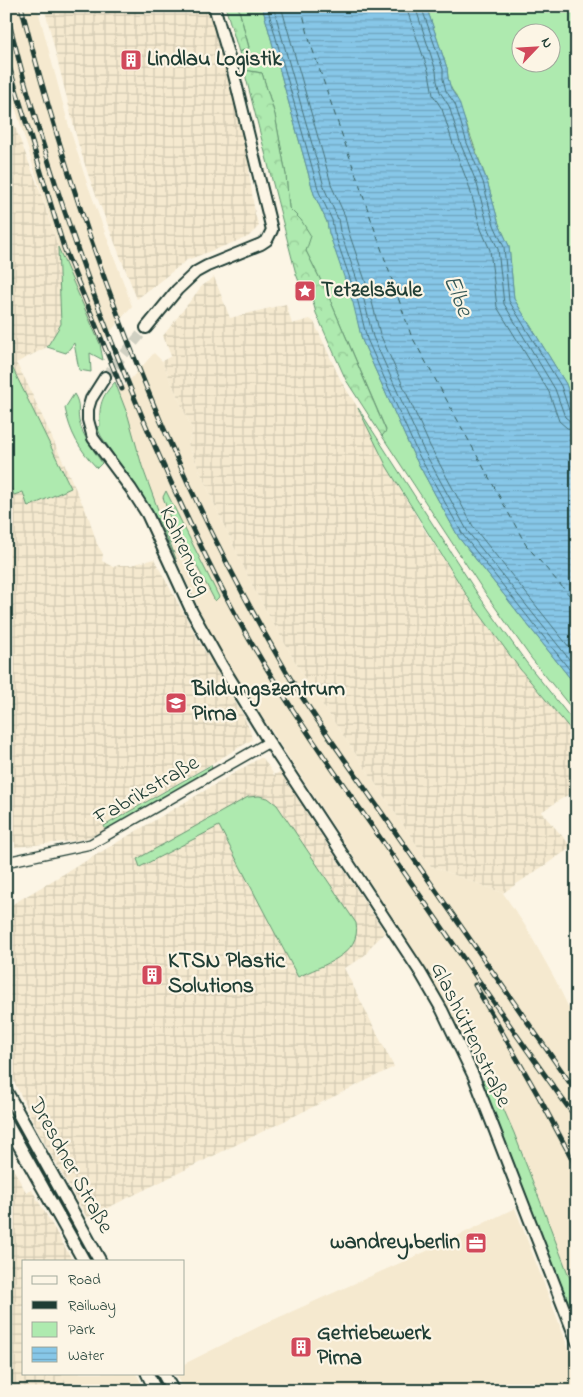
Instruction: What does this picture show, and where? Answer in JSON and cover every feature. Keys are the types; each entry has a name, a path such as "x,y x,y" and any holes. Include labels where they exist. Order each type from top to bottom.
{"main road":[{"name":"Dresdner Straße","path":"6,1091 99,1260"},
{"name":"Dresdner Straße","path":"6,1122 83,1260"},
{"path":"148,1374 156,1391"},
{"path":"164,1374 173,1391"}],"street":[{"path":"146,328 186,280 207,266 261,244 267,240 272,230 233,71 214,6"},
{"name":"Kahrenweg","path":"106,377 91,399 88,409 88,420 93,438 147,514 206,638 269,742"},
{"name":"Fabrikstraße","path":"6,862 91,844 269,742"},
{"name":"Glashüttenstraße","path":"269,742 420,972 442,1010 474,1078 577,1342"},
{"name":"Fabrikstraße","path":"6,856 37,856"}],"shaded area":[{"path":"6,6 37,6 68,123 86,180 132,306 100,344 58,247 6,77"},
{"path":"44,6 209,6 229,74 249,155 249,172 255,214 259,226 248,237 187,260 137,299 89,177 78,143"},
{"path":"6,104 40,191 58,247 61,324 47,347 16,363 89,518 97,544 103,554 102,561 113,567 154,559 201,645 243,715 250,730 252,740 104,826 106,830 87,838 73,841 15,847 15,842 6,843"},
{"path":"214,277 230,318 286,304 292,324 310,319 314,322 341,381 358,408 387,467 424,529 471,602 520,669 577,737 577,789 541,812 572,847 503,893 431,866 304,677 255,591 222,521 188,444 193,431 162,361 171,356 163,336 201,287"},
{"path":"154,353 162,361 193,431 188,444 222,521 255,591 304,677 431,866 503,893 526,927 555,979 577,1025 577,1297 514,1133 490,1078 483,1066 477,1067 447,1006 399,927 224,658 176,559 142,466 119,392"},
{"path":"260,758 263,758 274,775 280,772 385,933 372,945 366,954 344,968 394,1067 87,1218 39,1133 6,1065 6,908"},
{"path":"6,1156 26,1192 32,1190 72,1260 22,1260 22,1374 62,1374 71,1391 6,1391"},
{"path":"515,1208 577,1370 577,1391 184,1391 176,1374 185,1374 185,1364 264,1324 429,1250"},
{"path":"62,1374 137,1374 144,1388 139,1391 71,1391"}],"green space":[{"path":"225,6 238,6 249,48 239,52"},
{"path":"238,6 262,6 314,194 327,222 329,233 354,303 362,340 413,454 459,538 577,687 577,715 531,658 483,590 382,436 386,430 328,295 306,251 301,220 289,208 286,175 275,115 262,73 244,70 239,52 249,47"},
{"path":"426,6 577,6 577,418 566,384 514,299 509,246 499,224 487,181 448,79 447,68"},
{"path":"244,70 262,73 275,115 286,175 289,208 301,220 311,236 306,251 328,295 386,431 382,436 346,380 316,313 309,287 302,289 296,274"},
{"path":"58,247 100,344 103,360 90,353 91,372 79,370 74,343 66,353 47,347 61,324"},
{"path":"6,352 71,488 28,507 23,492 14,495 6,477"},
{"path":"115,382 128,416 142,466 176,559 158,520 101,436 97,427 100,426 102,402"},
{"path":"74,394 78,404 78,417 83,432 102,463 97,468 80,447 70,425 65,408"},
{"path":"358,408 479,596 526,662 577,726 577,737 520,669 471,602 387,467"},
{"path":"166,491 219,597 215,601 188,549 179,545 163,497"},
{"path":"211,765 212,769 106,830 104,826"},
{"path":"259,796 268,798 277,805 356,923 356,934 353,943 347,951 338,958 298,977 219,826 140,867 137,859 248,797"},
{"path":"490,1078 514,1133 577,1297 577,1325 482,1081"},
{"path":"6,1102 93,1260 90,1260 6,1107"}],"water":[{"name":"Elbe","path":"262,6 426,6 447,68 451,89 459,102 471,141 487,181 499,224 509,246 514,299 566,384 577,418 577,687 459,538 413,454 362,340 353,303 327,222 314,194"}],"ferry route":[{"path":"301,6 310,42 411,335 526,545 577,604"}],"tunnel":[{"path":"105,377 146,328"}],"railway":[{"path":"21,6 44,92 70,177 98,261 129,344 199,507 239,586 306,704 577,1093"},
{"path":"6,11 35,119 88,279 150,435 209,564 249,639 307,731 513,1030 577,1119"},
{"path":"6,56 64,248 122,389"},
{"path":"475,985 577,1168"}],"place":[{"name":"Lindlau Logistik","path":"131,60"},
{"name":"Tetzelsäule","path":"305,291"},
{"name":"Bildungszentrum Pirna","path":"176,703"},
{"name":"KTSN Plastic Solutions","path":"152,975"},
{"name":"wandrey.berlin","path":"476,1243"},
{"name":"Getriebewerk Pirna","path":"301,1347"}]}
